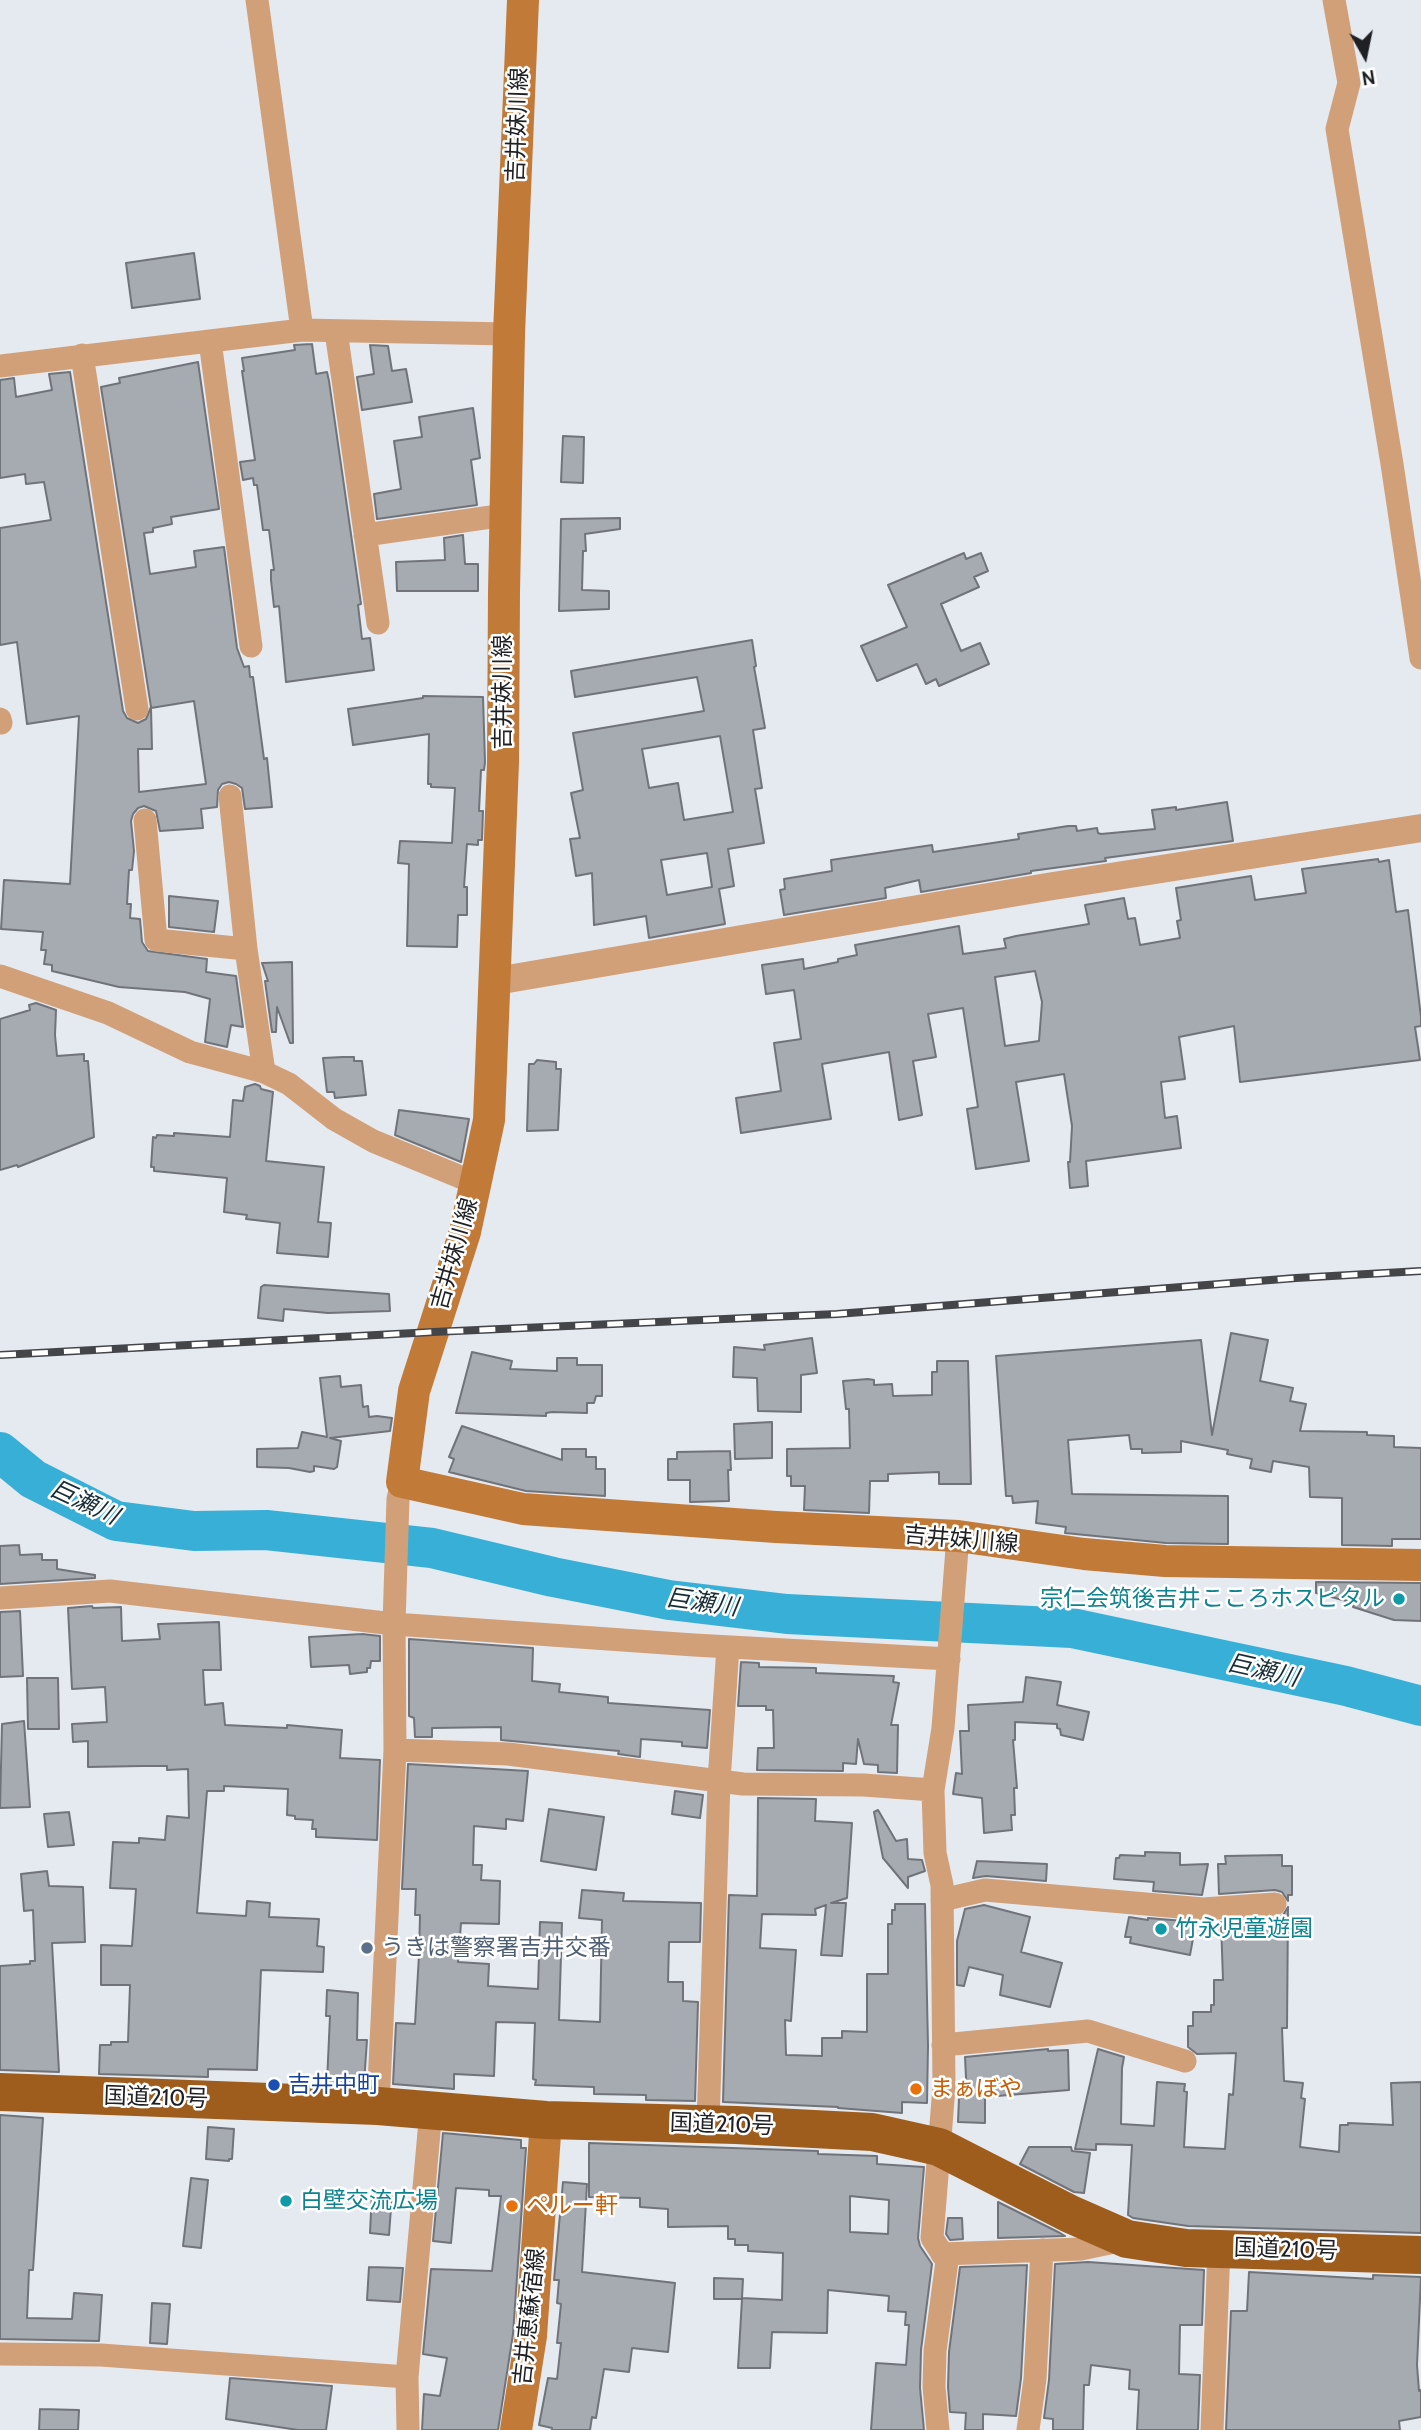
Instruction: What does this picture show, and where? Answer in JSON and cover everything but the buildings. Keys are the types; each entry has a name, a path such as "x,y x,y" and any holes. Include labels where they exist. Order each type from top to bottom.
{"highway":[{"name":"国道210号","path":"0,2092 377,2106 546,2120 872,2132 939,2147 1070,2214 1127,2239 1186,2248 1421,2255"}],"main road":[{"name":"吉井妹川線","path":"523,0 509,334 503,762 489,1120 465,1232 414,1391 400,1491 523,1509 776,1527 1165,1561 1421,1565"},
{"name":"吉井恵蘇宿線","path":"516,2430 531,2336 546,2120"}],"street":[{"path":"257,0 302,330"},
{"path":"1334,0 1349,83 1337,129 1421,658"},
{"path":"0,366 302,330 509,334"},
{"path":"336,331 378,623"},
{"path":"210,341 251,646"},
{"path":"82,355 137,709"},
{"path":"365,535 505,514"},
{"path":"230,796 246,949 264,1072"},
{"path":"145,820 156,940 246,949"},
{"path":"496,981 1047,887 1421,828"},
{"path":"0,976 108,1013 190,1052 264,1072 289,1084 334,1119 373,1141 475,1183"},
{"path":"377,2106 395,1750 394,1617 400,1491"},
{"path":"938,2430 934,2387 935,2351 947,2261 932,2238 944,2087 942,1885 935,1853 933,1790 943,1728 957,1542"},
{"path":"0,1598 110,1591 728,1647 949,1657"},
{"path":"708,2124 719,1781 728,1647"},
{"path":"395,1750 508,1754 743,1784 864,1785 933,1790"},
{"path":"942,1900 985,1890 1203,1909 1275,1904"},
{"path":"943,2045 1088,2031 1185,2061"},
{"path":"408,2430 407,2377 431,2110"},
{"path":"942,2254 1081,2249 1127,2239"},
{"path":"1212,2430 1219,2248"},
{"path":"1028,2430 1035,2379 1042,2250"},
{"path":"0,2354 101,2355 407,2377"}],"waterway":[{"name":"巨瀬川","path":"0,1452 33,1479 116,1521 194,1531 266,1530 432,1548 553,1577 669,1600 787,1614 1072,1628 1346,1686 1421,1706"}],"railway":[{"path":"0,1355 837,1314 1296,1278 1421,1271"}],"place":[{"name":"宗仁会筑後吉井こころホスピタル","path":"1399,1599"},
{"name":"竹永児童遊園","path":"1161,1929"},
{"name":"うきは警察署吉井交番","path":"367,1948"},
{"name":"吉井中町","path":"274,2085"},
{"name":"まぁぼや","path":"916,2089"},
{"name":"白壁交流広場","path":"286,2201"},
{"name":"ペルー軒","path":"512,2206"}]}
